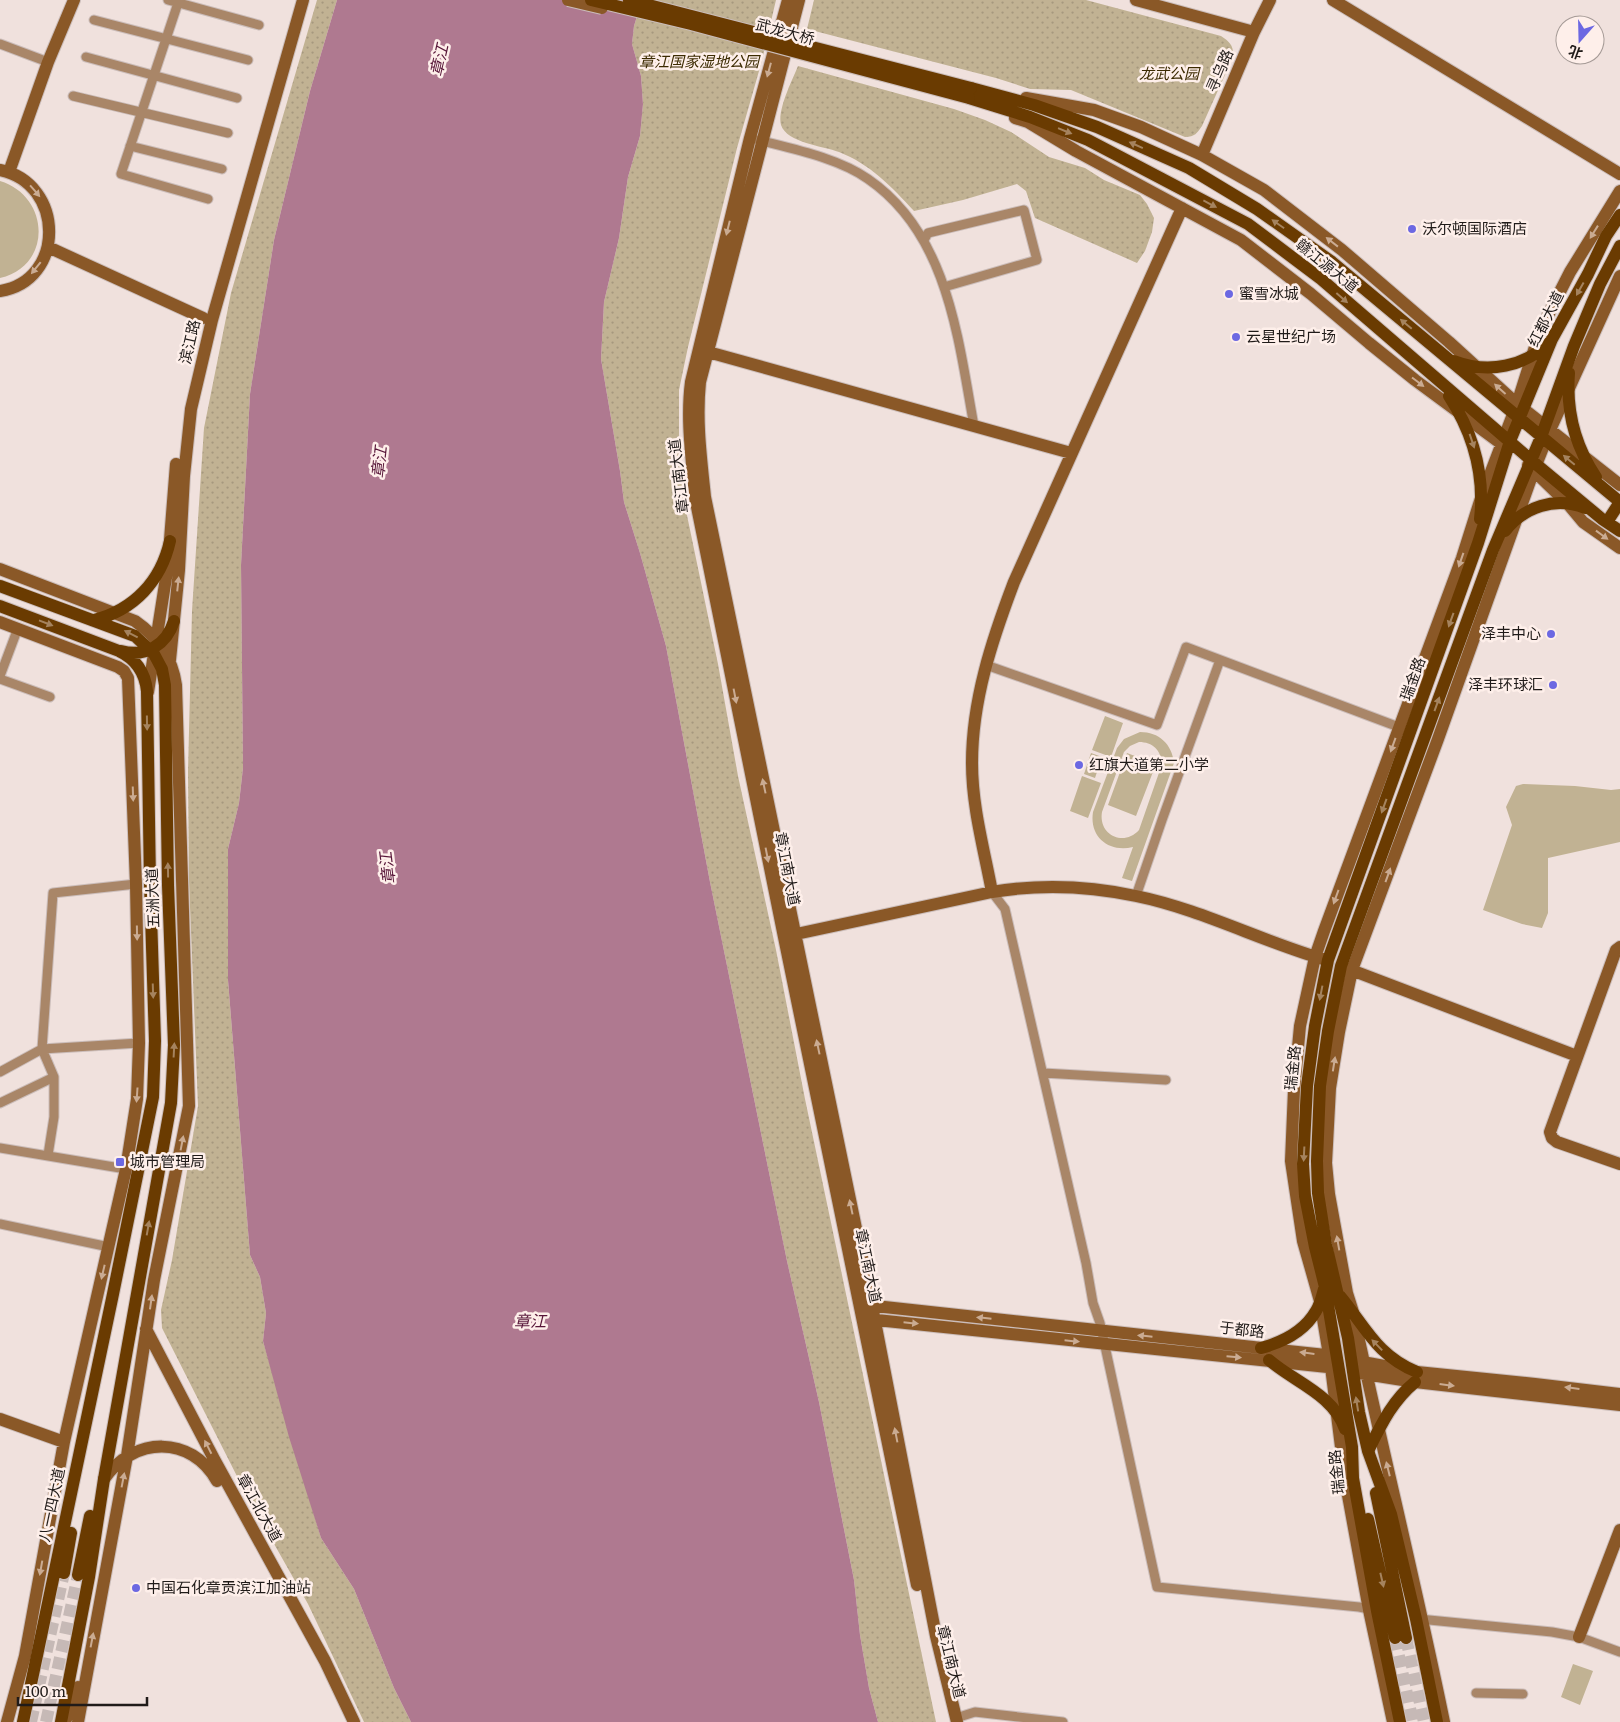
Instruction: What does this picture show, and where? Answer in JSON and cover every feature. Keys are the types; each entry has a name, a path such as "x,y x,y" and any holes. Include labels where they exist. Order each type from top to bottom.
{"main road":[{"name":"武龙大桥","path":"591,0 970,93"},
{"name":"武龙大桥","path":"629,0 970,93"},
{"name":"赣江源大道","path":"970,93 1034,105 1096,127 1189,168 1257,209 1332,262 1443,355 1518,411 1545,433 1618,501"},
{"name":"赣江源大道","path":"970,93 1088,140 1248,224 1320,279 1532,465 1604,521 1620,531"},
{"name":"红都大道","path":"1506,442 1518,411 1552,339 1588,274 1606,236 1620,216"},
{"path":"1532,465 1545,433 1574,346 1600,284 1620,246"},
{"path":"1443,355 1462,364 1476,367 1503,367 1533,355 1552,339"},
{"path":"1493,550 1516,519 1540,506 1556,503 1568,504 1588,510 1604,521 1618,501 1596,477 1584,456 1572,425 1568,393 1569,372 1574,346"},
{"path":"1440,384 1459,412 1475,449 1481,498 1478,543"},
{"name":"瑞金路","path":"1400,1722 1373,1610 1353,1478 1352,1447 1334,1362 1325,1287 1305,1196 1303,1164 1307,1086 1315,1026 1328,960 1405,729 1478,543 1506,442"},
{"name":"瑞金路","path":"1437,1722 1419,1619 1391,1514 1368,1451 1359,1412 1358,1367 1348,1338 1326,1244 1319,1202 1317,1162 1320,1086 1328,1031 1347,968 1493,550 1532,465"},
{"path":"94,620 116,612 137,600 152,583 164,563 170,541"},
{"path":"0,586 135,636 158,654"},
{"path":"0,606 119,651 130,658 158,654"},
{"path":"158,654 174,621"},
{"path":"119,651 158,654"},
{"name":"五洲大道","path":"114,1294 153,1097 155,1041 146,685 158,654"},
{"name":"五洲大道","path":"134,1310 171,1102 174,1045 168,885 166,702 164,677 158,654"},
{"path":"1261,1348 1281,1341 1298,1332 1316,1311 1325,1287"},
{"path":"1269,1360 1281,1371 1321,1396 1343,1423 1352,1447 1401,1638 1368,1451 1386,1415 1398,1397 1416,1377 1378,1347 1338,1293"},
{"path":"64,1573 114,1294"},
{"name":"八一四大道","path":"22,1722 114,1294"},
{"path":"61,1722 89,1577 134,1310"},
{"path":"78,1575 134,1310"}],"street":[{"path":"0,291 7,290 26,280 40,265 48,247 50,228 47,210 43,202 25,181 4,171 74,0"},
{"path":"168,0 179,1 258,26"},
{"name":"滨江路","path":"158,654 183,408 203,318 295,0"},
{"name":"滨江路","path":"174,621 184,476 191,409 212,320 303,0"},
{"path":"568,0 826,65 970,93 1035,100 1094,110 1141,127 1202,155 1264,190 1342,250 1449,342 1518,411"},
{"path":"647,0 970,93 1028,122 1076,151 1241,240 1311,294 1415,380 1459,412 1506,442 1481,498 1405,729 1315,957 1300,1026 1294,1090 1291,1161 1303,1241 1320,1301 1334,1362 1345,1479 1373,1610 1393,1722"},
{"path":"787,24 788,0"},
{"path":"787,24 799,0"},
{"path":"1136,0 1254,32"},
{"name":"寻乌路","path":"1202,155 1254,32 1270,0"},
{"path":"1333,0 1620,174"},
{"path":"179,1 121,174 208,198"},
{"path":"94,20 248,60"},
{"name":"章江南大道","path":"787,24 690,382 688,401 695,497 866,1305 927,1634 954,1721"},
{"path":"0,44 48,62"},
{"path":"86,57 238,98"},
{"path":"73,96 228,133"},
{"path":"756,140 822,158 850,169 868,179 897,204 924,240 940,273 961,357 974,426"},
{"name":"章江南大道","path":"756,140 700,382 698,434 705,497 789,936"},
{"path":"130,146 222,169"},
{"path":"1518,411 1540,331 1570,272 1620,191"},
{"path":"1182,208 1071,453 1014,582 1000,619 986,665 974,722 972,763 976,815 992,892 1005,909 1086,1263 1093,1303 1103,1338 1156,1587 1359,1607 1373,1610"},
{"path":"924,240 928,233 1024,210 1037,260 944,287"},
{"path":"48,247 203,318"},
{"path":"1620,276 1568,393 1545,433 1584,456 1620,485"},
{"path":"708,352 1071,453"},
{"path":"1532,465 1583,522 1620,548"},
{"path":"1444,1722 1419,1619 1378,1431 1358,1367 1353,1312 1347,1293 1329,1194 1326,1162 1330,1088 1347,968 1438,739 1516,519 1532,465"},
{"path":"0,569 116,612 139,624 176,685 189,1106 154,1280 127,1456 78,1722"},
{"path":"0,622 130,671 158,654"},
{"path":"18,628 0,677 50,697"},
{"path":"986,665 1157,725 1186,647 1405,729"},
{"path":"1136,896 1220,660"},
{"path":"7,1722 25,1656 64,1442 126,1169 137,1099 139,1043 130,682 126,674 118,666"},
{"path":"48,1155 54,1117 54,1077 42,1049 54,893 136,884"},
{"path":"789,936 992,892 1022,887 1062,887 1136,896 1178,908 1328,960"},
{"path":"1620,947 1616,950 1550,1128 1552,1138 1568,1147 1620,1164"},
{"path":"1347,968 1577,1056"},
{"path":"0,1072 42,1049 139,1043"},
{"path":"1043,1073 1166,1080"},
{"path":"0,1103 54,1077"},
{"path":"0,1148 126,1169"},
{"path":"0,1224 109,1247"},
{"name":"于都路","path":"866,1305 1269,1360 1334,1362"},
{"name":"章江北大道","path":"134,1310 325,1662 354,1722"},
{"name":"于都路","path":"868,1319 1103,1338 1261,1348 1416,1377 1620,1405"},
{"name":"于都路","path":"1416,1377 1535,1384 1620,1394"},
{"path":"0,1419 64,1442"},
{"name":"章江北大道","path":"127,1456 156,1446 173,1448 190,1454 210,1470 318,1664 344,1722"},
{"path":"104,1479 115,1465 127,1456"},
{"path":"1579,1637 1620,1530"},
{"path":"1419,1619 1552,1632 1579,1637 1620,1652"},
{"path":"22,1722 25,1656"},
{"path":"65,1722 88,1663"},
{"path":"1476,1693 1523,1694"},
{"path":"954,1721 976,1712 1063,1722"}],"green space":[{"path":"317,0 337,0 310,91 274,240 250,394 241,565 243,768 239,803 228,849 228,980 250,1255 260,1277 266,1313 263,1341 321,1538 354,1589 394,1688 411,1722 364,1722 308,1604 247,1496 162,1328 161,1310 172,1260 198,1106 189,882 188,772 192,611 204,428 231,293"},
{"name":"章江国家湿地公园","path":"642,0 776,0 761,64 737,148 679,390 679,439 684,501 718,664 738,776 776,950 805,1099 936,1722 878,1722 869,1688 860,1635 854,1580 819,1402 787,1261 710,882 666,646 624,502 601,359 604,302 619,238 628,177 640,136 643,104 641,76 632,44 634,26"},
{"name":"龙武公园","path":"814,0 1086,0 1221,36 1231,45 1233,57 1202,126 1195,134 1185,137 1071,90 1030,89 996,78 807,29"},
{"path":"798,66 954,109 985,120 1011,132 1049,157 1085,168 1104,180 1140,195 1154,218 1152,232 1145,251 1137,263 1035,218 1026,191 1017,184 963,200 914,211 889,185 861,163 839,152 798,140 785,131 781,125 781,112"},
{"path":"0,181 17,189 29,201 36,215 39,231 36,246 29,260 17,271 0,278"},
{"path":"1105,716 1123,723 1111,757 1092,750"},
{"path":"1140,732 1153,734 1163,740 1171,750 1174,763 1132,881 1122,878 1133,847 1116,848 1102,841 1094,829 1093,821 1093,812 1117,748 1124,739","holes":["1144,742 1153,746 1159,752 1161,767 1139,830 1126,838 1113,836 1104,827 1102,812 1124,752 1130,746"]},
{"path":"1091,753 1102,757 1095,778 1084,774"},
{"path":"1127,753 1156,764 1136,816 1108,805"},
{"path":"1082,776 1101,783 1088,818 1070,811"},
{"path":"1523,784 1620,789 1620,842 1548,858 1548,913 1542,928 1522,924 1483,910 1512,825 1506,807 1516,786"},
{"path":"1573,1664 1593,1671 1580,1705 1561,1697"}],"water":[{"name":"章江","path":"337,0 642,0 634,26 632,44 641,76 643,104 640,136 628,177 619,238 604,302 601,359 624,502 666,646 710,882 787,1261 819,1402 854,1580 860,1635 869,1688 878,1722 411,1722 394,1688 354,1589 321,1538 289,1437 263,1341 266,1313 260,1277 250,1255 228,980 228,849 239,803 243,768 241,565 250,394 274,240 310,91"}],"tunnel":[{"path":"31,1722 64,1573"},
{"path":"46,1722 78,1575"},
{"path":"1395,1638 1413,1722"},
{"path":"1406,1638 1424,1722"}],"place":[{"name":"沃尔顿国际酒店","path":"1412,229"},
{"name":"蜜雪冰城","path":"1229,294"},
{"name":"云星世纪广场","path":"1236,337"},
{"name":"泽丰中心","path":"1551,634"},
{"name":"泽丰环球汇","path":"1553,685"},
{"name":"红旗大道第二小学","path":"1079,765"},
{"name":"城市管理局","path":"120,1162"},
{"name":"中国石化章贡滨江加油站","path":"136,1588"}]}
